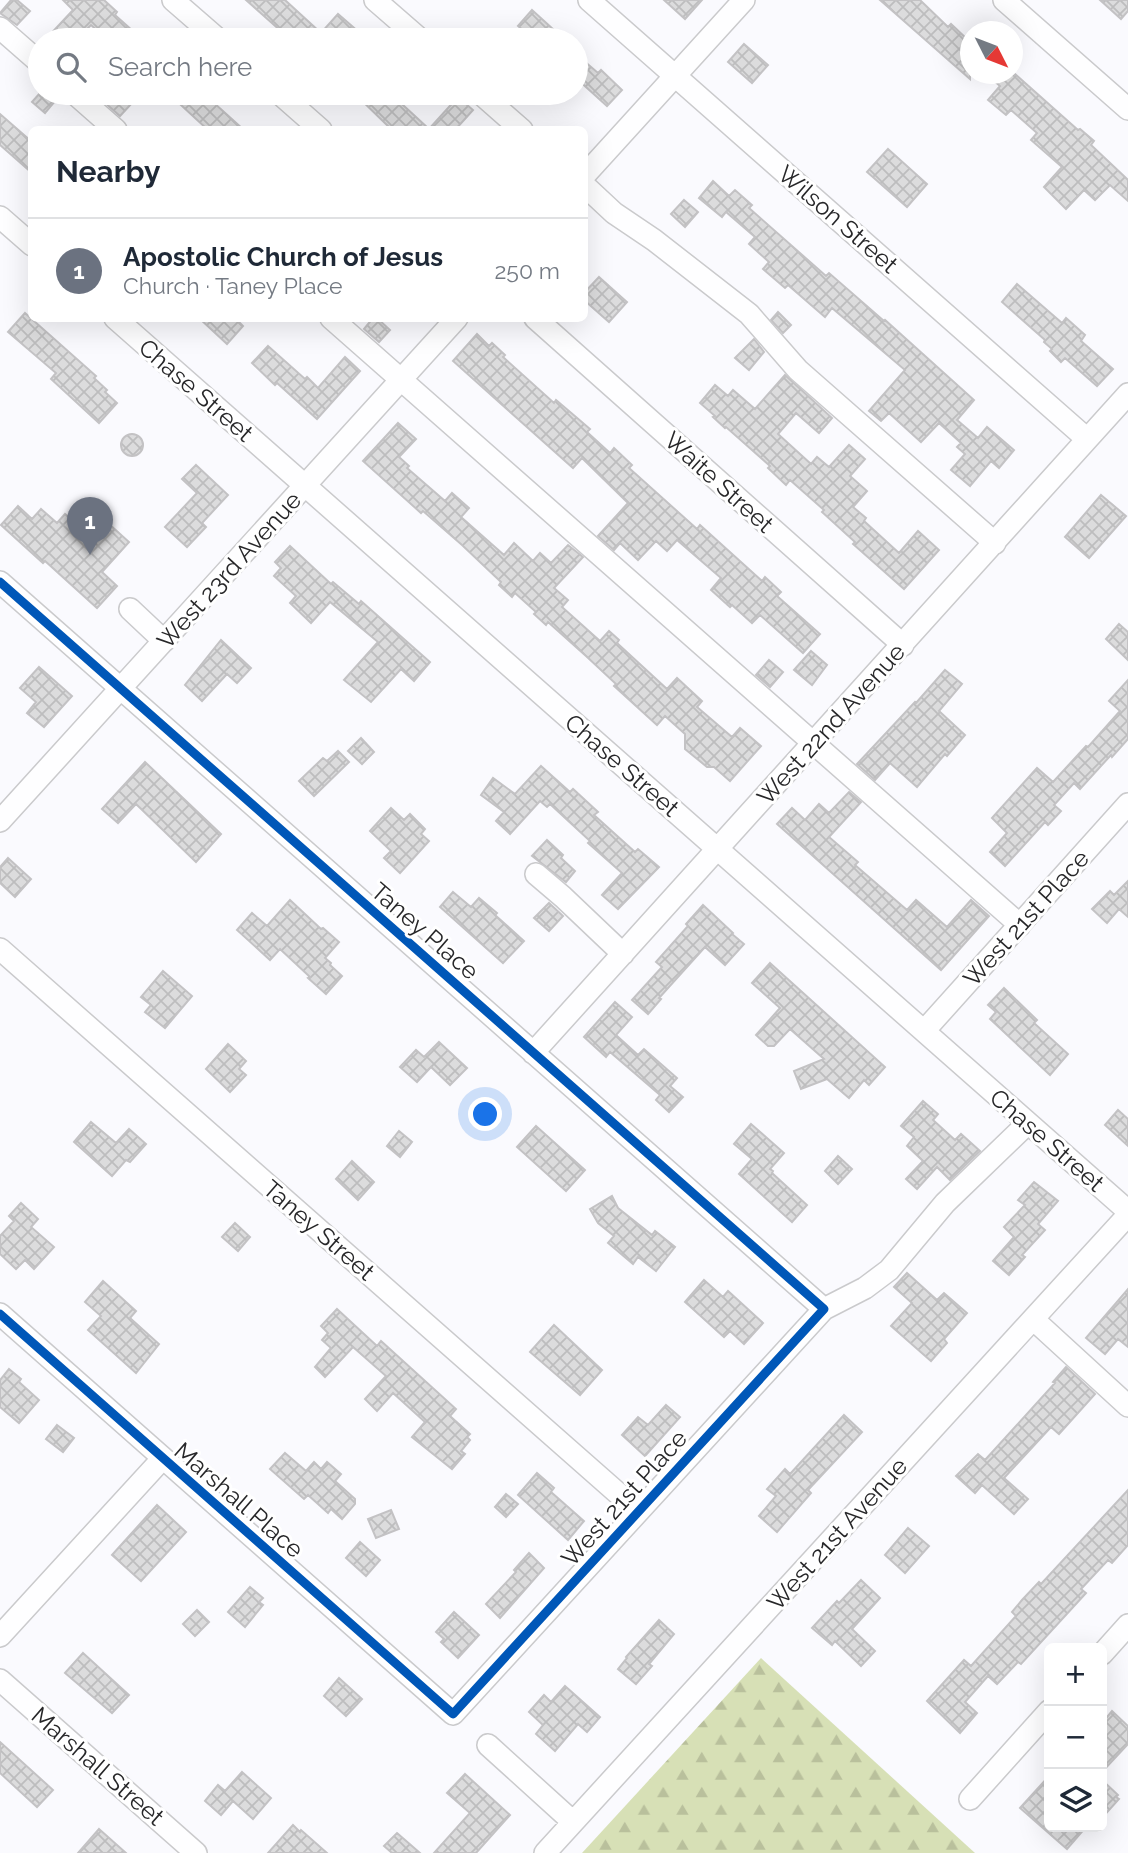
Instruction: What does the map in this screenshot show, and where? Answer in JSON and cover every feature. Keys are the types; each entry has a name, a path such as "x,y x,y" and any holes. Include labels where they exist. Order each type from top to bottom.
{"street":[{"path":"173,0 205,28"},
{"path":"375,0 407,28"},
{"name":"Wilson Street","path":"589,0 1087,439"},
{"path":"588,172 744,0"},
{"path":"1004,0 1128,109"},
{"path":"0,27 28,52"},
{"path":"88,105 111,126"},
{"path":"293,105 316,126"},
{"path":"494,105 517,126"},
{"path":"588,189 614,213 654,240 749,314 798,370 995,542"},
{"path":"0,217 28,242"},
{"name":"Chase Street","path":"120,322 1128,1213"},
{"path":"336,322 1020,925"},
{"name":"West 23rd Avenue","path":"0,821 454,322"},
{"name":"Waite Street","path":"540,322 903,645"},
{"name":"West 22nd Avenue","path":"533,1053 1128,394"},
{"name":"Taney Place","path":"0,582 824,1309"},
{"path":"130,609 164,641"},
{"name":"West 21st Place","path":"924,1031 1128,804"},
{"path":"536,874 623,954"},
{"name":"Taney Street","path":"0,949 638,1511"},
{"path":"824,1309 865,1288 889,1270 945,1203 1028,1123"},
{"name":"West 21st Avenue","path":"545,1853 1128,1213"},
{"name":"West 21st Place","path":"453,1714 824,1309"},
{"name":"Marshall Place","path":"0,1314 453,1714"},
{"path":"1033,1319 1128,1406"},
{"path":"0,1636 163,1458"},
{"path":"1107,1648 1128,1625"},
{"name":"Marshall Street","path":"0,1680 197,1853"},
{"path":"970,1798 1044,1717"},
{"path":"488,1745 573,1822"}],"green space":[{"path":"761,1658 975,1853 582,1853"}],"building":[{"path":"11,0 17,0 30,11 17,25 0,13"},
{"path":"63,0 104,0 130,28 94,28 91,25 88,28 56,28 73,10"},
{"path":"246,0 285,0 316,28 278,28"},
{"path":"664,0 702,0 685,19"},
{"path":"880,0 920,0 948,27 951,24 960,33 960,70"},
{"path":"1100,0 1128,0 1128,11 1121,19"},
{"path":"532,10 552,28 520,28 518,26"},
{"path":"338,14 354,28 325,28"},
{"path":"744,44 768,65 752,83 728,62"},
{"path":"588,64 598,73 601,70 622,90 607,106 588,89"},
{"path":"1023,81 1094,141 1091,145 1128,180 1128,201 1110,185 1095,200 1084,190 1066,209 1044,187 1062,167 1031,140 1037,133 1011,110 1006,115 988,100 1000,86 998,84 1023,84"},
{"path":"36,105 52,105 45,113"},
{"path":"108,105 130,105 120,116"},
{"path":"181,105 216,105 240,126 204,126"},
{"path":"366,105 403,105 426,126 388,126"},
{"path":"451,105 467,105 473,110 459,126 432,126"},
{"path":"0,114 28,138 28,170 0,145"},
{"path":"888,149 927,184 907,207 867,172"},
{"path":"713,181 729,196 735,190 752,205 749,208 826,276 829,273 974,400 957,420 978,438 987,427 1014,450 999,468 991,461 970,486 951,470 965,454 957,447 961,443 939,423 921,442 889,413 881,421 869,411 905,370 832,308 825,317 788,285 785,288 763,269 769,262 749,244 755,237 726,212 722,217 699,198"},
{"path":"684,200 698,212 685,227 671,214"},
{"path":"599,277 627,302 609,322 588,304 588,289"},
{"path":"1017,284 1062,323 1066,318 1085,335 1081,341 1113,369 1097,386 1065,358 1061,362 1050,351 1052,349 1045,340 1002,302"},
{"path":"778,312 791,325 783,333 771,320"},
{"path":"25,313 28,322 35,322 96,376 94,378 117,403 99,423 51,379 56,373 8,332"},
{"path":"203,322 239,322 243,326 227,344"},
{"path":"370,322 381,322 390,330 379,342 364,329"},
{"path":"477,334 489,346 492,343 505,355 503,357 554,403 556,400 590,429 587,432 610,453 614,448 632,465 629,468 697,529 700,525 762,581 765,577 781,592 777,596 820,634 803,653 760,615 752,623 711,590 721,578 677,540 667,551 656,541 638,560 620,543 614,550 598,536 628,503 582,458 573,468 453,361"},
{"path":"754,339 764,352 749,370 735,358"},
{"path":"268,346 318,388 345,357 360,371 317,419 252,363"},
{"path":"785,375 832,418 819,433 796,413 778,434 811,464 817,457 829,467 849,445 865,459 850,476 867,491 853,507 866,518 864,521 899,553 918,531 939,550 904,589 853,544 855,542 822,512 824,510 790,480 786,485 768,468 770,466 700,403 715,385 728,396 733,390 755,409"},
{"path":"398,423 416,439 399,457 409,466 407,468 445,501 452,493 469,508 461,517 504,555 514,543 533,561 540,553 551,563 568,545 583,557 554,588 568,600 562,607 600,641 609,631 619,640 617,643 667,689 677,678 702,701 697,707 732,737 740,728 761,746 730,781 714,767 707,767 685,749 685,734 665,716 657,725 586,656 548,622 546,625 515,593 512,597 499,585 501,582 462,545 423,511 421,513 363,461"},
{"path":"128,434 136,434 143,441 143,449 136,456 128,456 121,449 121,441"},
{"path":"196,465 228,495 202,523 206,527 187,547 165,527 197,493 182,479"},
{"path":"1101,495 1126,516 1089,558 1065,537"},
{"path":"18,506 32,519 41,509 57,523 65,514 84,531 99,515 129,542 102,572 117,586 97,608 1,525"},
{"path":"290,546 331,584 333,582 359,604 361,601 430,662 414,681 401,669 371,702 344,680 378,642 330,602 311,623 290,603 296,596 274,576 281,568 275,562"},
{"path":"1119,624 1128,632 1128,660 1106,639"},
{"path":"221,640 251,668 237,683 227,674 202,701 185,685"},
{"path":"811,651 827,665 812,685 794,670"},
{"path":"769,660 783,672 770,687 756,675"},
{"path":"39,667 72,696 44,727 27,713 36,702 20,688"},
{"path":"945,670 962,684 939,711 965,735 917,787 890,763 875,780 857,764"},
{"path":"1128,680 1128,739 1080,789 1074,783 1054,805 1061,811 1048,825 1045,822 1005,866 990,852 1007,833 992,818 1037,768 1053,782 1086,746 1088,747 1120,711 1109,701"},
{"path":"361,738 374,752 362,764 348,751"},
{"path":"338,751 349,762 314,796 299,781 323,758 327,761"},
{"path":"145,762 221,834 196,862 136,804 118,823 102,809"},
{"path":"541,766 570,792 573,789 598,812 594,815 635,852 638,849 659,867 618,909 602,895 622,873 550,804 547,807 540,801 510,834 496,821 504,812 481,795 493,778 515,794"},
{"path":"849,792 861,802 829,837 858,862 855,865 907,910 916,900 947,927 971,900 989,916 941,970 777,824 792,808 805,820 819,804 829,813"},
{"path":"391,808 404,820 410,814 425,829 421,834 429,841 400,873 384,858 391,851 370,831"},
{"path":"547,840 575,871 566,882 532,856"},
{"path":"8,858 31,879 15,897 0,883 0,867"},
{"path":"1128,881 1128,917 1119,909 1107,923 1092,909 1110,891 1114,895"},
{"path":"453,892 471,907 479,898 524,941 503,963 440,907"},
{"path":"290,900 339,942 325,958 342,976 326,994 280,949 270,960 237,930 252,913 267,926"},
{"path":"549,903 563,916 549,931 534,918"},
{"path":"703,905 744,944 725,965 705,947 648,1014 632,1000 662,967 656,962"},
{"path":"770,963 885,1067 869,1085 864,1080 849,1098 827,1079 801,1089 794,1071 824,1059 790,1029 774,1046 768,1046 756,1035 780,1008 752,983"},
{"path":"163,971 192,996 165,1028 145,1012 151,1005 141,997"},
{"path":"1004,988 1037,1020 1034,1023 1068,1054 1050,1075 990,1019 996,1012 988,1005"},
{"path":"615,1002 632,1017 616,1035 638,1055 644,1049 677,1078 670,1086 683,1097 669,1112 656,1100 660,1095 610,1052 606,1057 584,1037"},
{"path":"439,1042 467,1068 450,1085 431,1067 417,1082 400,1067 416,1050 424,1057"},
{"path":"228,1044 246,1061 239,1069 246,1075 230,1092 206,1069"},
{"path":"923,1101 938,1114 933,1120 955,1140 961,1134 980,1151 950,1180 937,1167 917,1189 906,1179 923,1161 907,1146 914,1137 901,1126"},
{"path":"1118,1110 1128,1119 1128,1146 1105,1125"},
{"path":"91,1122 116,1143 129,1129 146,1144 130,1162 126,1160 112,1176 74,1142"},
{"path":"751,1124 784,1153 770,1169 807,1205 792,1222 739,1174 752,1159 734,1144"},
{"path":"536,1126 585,1170 566,1191 517,1147"},
{"path":"399,1131 412,1142 400,1157 387,1146"},
{"path":"838,1156 852,1169 838,1184 825,1171"},
{"path":"352,1161 374,1182 358,1200 336,1179"},
{"path":"1034,1182 1058,1201 1038,1224 1045,1230 1022,1255 1025,1257 1009,1275 993,1261 1014,1237 1004,1227 1025,1205 1018,1200"},
{"path":"612,1196 618,1208 652,1235 655,1231 675,1247 656,1271 638,1257 633,1264 608,1243 614,1236 598,1223 590,1209"},
{"path":"21,1203 38,1219 31,1227 54,1247 34,1269 25,1260 16,1269 0,1254 0,1236 14,1221 9,1216"},
{"path":"235,1223 250,1237 238,1251 222,1237"},
{"path":"907,1273 937,1300 944,1293 967,1313 944,1339 947,1343 931,1361 891,1326 912,1303 894,1287"},
{"path":"704,1280 723,1297 728,1291 763,1323 744,1344 730,1331 724,1337 685,1302"},
{"path":"103,1281 136,1311 130,1318 159,1344 136,1373 88,1330 101,1316 85,1302"},
{"path":"1128,1289 1128,1347 1118,1339 1105,1354 1086,1338"},
{"path":"337,1309 377,1346 381,1341 456,1409 450,1416 470,1434 467,1437 470,1440 461,1451 465,1454 452,1469 412,1437 425,1422 393,1393 377,1411 365,1399 386,1376 353,1347 325,1377 315,1367 331,1348 322,1340 328,1333 321,1326"},
{"path":"554,1325 602,1370 580,1395 530,1352"},
{"path":"1066,1367 1095,1394 1059,1434 1051,1427 1004,1478 1028,1499 1014,1514 982,1485 975,1493 956,1476 978,1454 985,1460 1055,1383 1053,1382"},
{"path":"9,1369 39,1400 19,1423 0,1407 0,1380"},
{"path":"666,1405 680,1417 645,1456 622,1435 638,1417 648,1425"},
{"path":"844,1415 862,1432 808,1490 811,1493 777,1532 759,1516 776,1496 767,1489 785,1469 790,1474"},
{"path":"57,1425 74,1438 63,1452 46,1439"},
{"path":"285,1453 306,1471 314,1462 321,1469 327,1462 341,1474 335,1481 355,1499 355,1504 342,1519 331,1509 328,1513 308,1495 304,1499 270,1469"},
{"path":"537,1473 554,1488 551,1492 584,1521 568,1540 518,1495"},
{"path":"1128,1490 1128,1545 1112,1563 1108,1560 1081,1589 1086,1593 1021,1664 1018,1662 997,1684 988,1676 965,1702 977,1713 960,1733 927,1701 964,1660 971,1666 1016,1616 1012,1612 1022,1600 1039,1582 1041,1584"},
{"path":"506,1494 518,1504 506,1517 495,1507"},
{"path":"157,1505 186,1532 141,1581 112,1555"},
{"path":"391,1510 399,1529 376,1538 368,1519"},
{"path":"908,1528 929,1546 905,1573 885,1555"},
{"path":"360,1542 380,1560 366,1576 346,1558"},
{"path":"529,1553 544,1568 500,1618 486,1604 516,1572 514,1570"},
{"path":"861,1580 880,1598 852,1629 875,1651 861,1666 835,1641 832,1645 812,1628"},
{"path":"250,1587 263,1598 259,1602 263,1605 245,1627 228,1612"},
{"path":"197,1610 209,1622 195,1636 183,1624"},
{"path":"454,1612 479,1635 458,1658 441,1642 444,1639 436,1632"},
{"path":"659,1620 674,1634 636,1684 618,1669"},
{"path":"83,1653 129,1695 112,1713 65,1673"},
{"path":"339,1678 362,1699 346,1716 324,1696"},
{"path":"565,1686 600,1717 587,1732 578,1724 555,1751 536,1734 543,1725 529,1712 544,1695 551,1702"},
{"path":"1112,1711 1128,1726 1128,1744 1107,1767 1107,1717"},
{"path":"0,1742 53,1790 37,1807 0,1773"},
{"path":"242,1772 271,1798 253,1819 233,1801 221,1815 205,1801 218,1785 225,1791"},
{"path":"465,1774 510,1815 476,1853 434,1853 470,1813 447,1793"},
{"path":"1044,1782 1044,1829 1020,1808"},
{"path":"1107,1785 1118,1795 1116,1797 1119,1799 1107,1812"},
{"path":"293,1825 300,1832 301,1830 327,1853 268,1853"},
{"path":"99,1829 126,1853 78,1853"},
{"path":"1048,1832 1082,1832 1067,1849"},
{"path":"397,1833 420,1853 392,1853 384,1846"}],"cycle path":[{"path":"0,582 824,1309 453,1714 0,1314"}],"place":[{"name":"Apostolic Church of Jesus","path":"90,555"}]}
